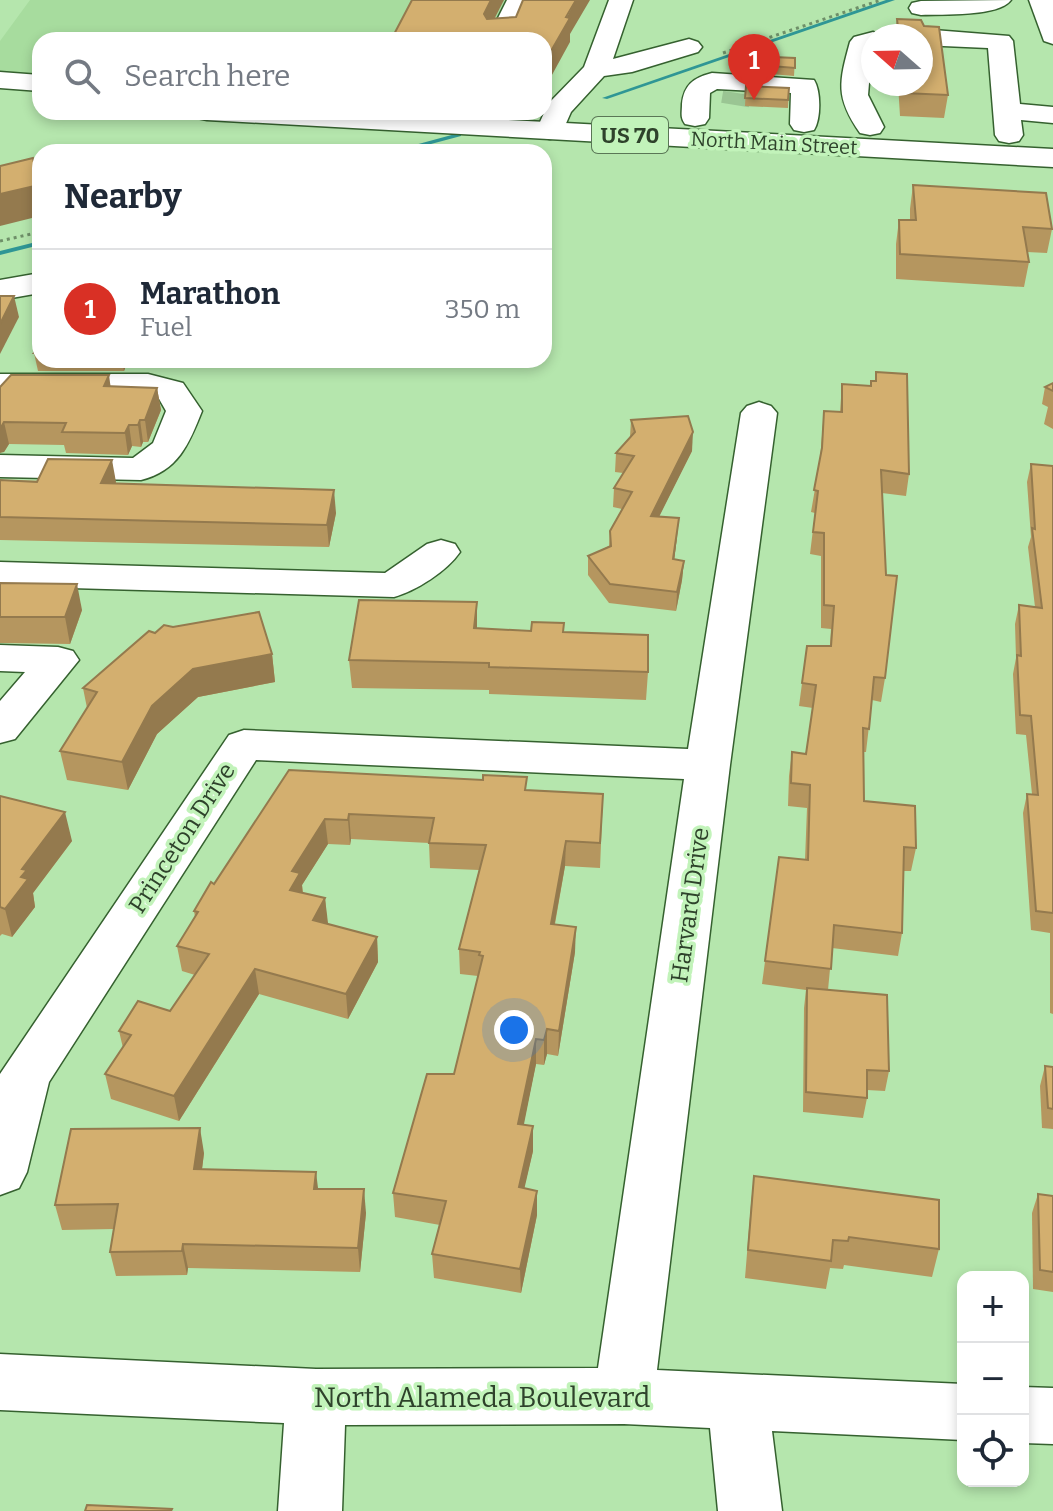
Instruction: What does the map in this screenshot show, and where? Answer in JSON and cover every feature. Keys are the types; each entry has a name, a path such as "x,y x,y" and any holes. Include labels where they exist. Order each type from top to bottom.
{"street":[{"path":"504,32 519,0"},
{"path":"552,116 596,69 621,0"},
{"path":"921,8 993,2 1007,115"},
{"path":"1046,5 1053,36"},
{"path":"933,38 1000,41"},
{"path":"948,39 949,58 960,67"},
{"path":"596,69 632,64 689,47"},
{"path":"861,49 850,90 856,108 870,127"},
{"path":"0,80 32,82"},
{"path":"983,84 1007,115"},
{"path":"0,101 32,103"},
{"path":"722,103 781,106"},
{"name":"North Main Street","path":"552,117 722,103 781,106 870,127 1007,115 1053,137"},
{"path":"1007,115 1053,115"},
{"name":"North Main Street","path":"552,117 1053,158"},
{"path":"0,290 32,284"},
{"path":"148,384 170,368"},
{"path":"0,466 141,469 169,449 184,411 171,390 148,384 1,383"},
{"name":"Harvard Drive","path":"624,1396 708,765 759,413"},
{"path":"0,574 394,585 441,552"},
{"path":"0,658 58,660 0,729"},
{"name":"Princeton Drive","path":"0,1172 24,1078 244,745 708,765"},
{"name":"North Alameda Boulevard","path":"0,1382 316,1397 624,1396 957,1412"},
{"path":"310,1511 316,1397"},
{"path":"738,1401 750,1511"},
{"path":"1029,1415 1053,1416"}],"path":[{"path":"0,241 32,234"}],"shaded area":[{"path":"30,0 528,0 509,32 32,32 32,77 0,75 0,41"}],"building":[{"path":"412,0 491,0 484,14 487,19 516,17 523,0 576,0 566,17 570,18 552,49 552,32 395,32"},
{"path":"897,19 921,20 923,24 898,24"},
{"path":"933,27 939,27 948,95 933,94"},
{"path":"748,56 795,58 795,68 748,64"},
{"path":"746,86 789,88 788,100 745,98"},
{"path":"32,158 32,187 0,194 0,166"},
{"path":"913,185 1046,193 1052,229 1023,227 1029,262 900,254 899,220 916,220"},
{"path":"0,296 14,296 0,324"},
{"path":"876,372 907,374 909,474 881,470 886,575 897,576 885,678 874,677 869,729 863,728 864,801 915,806 916,848 904,847 902,933 834,925 831,969 765,961 779,857 808,860 810,785 791,783 792,752 806,754 816,685 802,683 807,646 831,646 834,606 824,605 824,533 813,532 818,491 814,490 822,448 824,411 842,412 842,384 871,386 871,381 876,381"},
{"path":"11,375 109,375 104,386 157,388 145,420 140,420 138,425 129,425 125,433 62,432 66,423 4,422 0,429 0,387"},
{"path":"688,416 693,432 651,516 679,518 673,559 684,561 677,592 610,584 588,556 611,546 610,531 632,492 614,488 634,456 616,453 635,432 631,420"},
{"path":"48,459 112,460 101,483 334,490 327,525 0,517 0,480 37,482"},
{"path":"1031,464 1053,466 1053,913 1036,911 1027,794 1038,795 1031,716 1020,715 1017,655 1021,656 1019,605 1042,608 1032,528 1035,529"},
{"path":"0,583 77,584 65,617 0,617"},
{"path":"359,600 477,602 474,628 531,631 532,622 564,623 563,632 648,635 648,672 489,667 489,663 349,660"},
{"path":"259,612 272,654 193,669 152,706 122,762 60,751 97,692 83,688 149,631 155,633 164,625 173,627"},
{"path":"289,770 483,780 483,775 527,777 525,790 603,794 600,843 566,841 551,924 576,927 559,1031 547,1029 544,1040 536,1039 518,1124 533,1126 519,1187 537,1191 520,1269 432,1254 446,1201 393,1193 427,1074 454,1074 483,956 479,955 480,952 459,949 486,845 429,843 434,818 349,814 348,820 325,819 292,871 300,873 290,890 325,898 313,920 377,937 346,994 255,969 174,1096 105,1074 131,1035 119,1031 138,1001 170,1011 209,954 177,946 198,912 194,911 211,882 214,884"},
{"path":"0,796 65,812 22,869 27,870 21,877 28,879 5,909 0,907"},
{"path":"807,988 887,995 889,1071 867,1070 867,1098 806,1092"},
{"path":"1045,1066 1053,1067 1053,1109 1048,1108"},
{"path":"200,1128 194,1169 316,1172 314,1189 364,1189 358,1248 183,1244 182,1251 110,1252 118,1204 55,1205 71,1129"},
{"path":"754,1176 939,1200 939,1249 849,1237 848,1241 833,1240 831,1261 748,1250"},
{"path":"1038,1194 1053,1196 1053,1272 1040,1270"},
{"path":"87,1505 172,1509 85,1511"}],"waterway":[{"path":"605,98 892,0"},
{"path":"424,144 459,135"},
{"path":"0,253 32,245"}],"tunnel":[{"path":"735,105 737,93"}],"place":[{"name":"Marathon","path":"754,100"}]}
